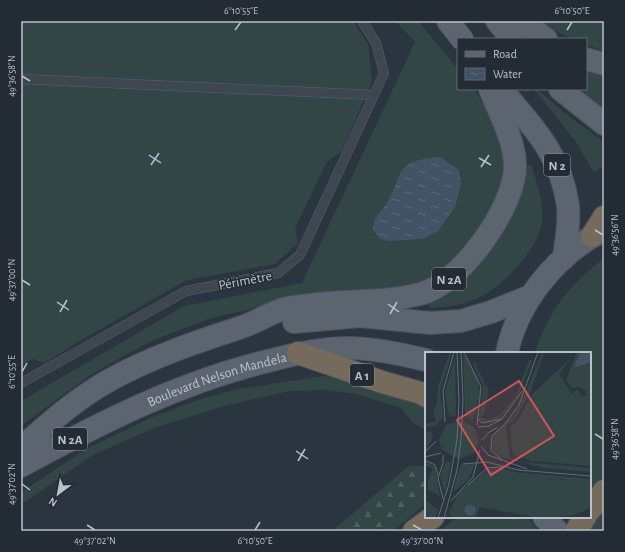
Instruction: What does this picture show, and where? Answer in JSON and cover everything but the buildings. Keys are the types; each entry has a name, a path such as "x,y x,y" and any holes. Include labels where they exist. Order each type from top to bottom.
{"highway":[{"path":"598,233 604,217"},
{"name":"A 1","path":"298,353 425,395"},
{"path":"591,509 604,491"},
{"path":"414,531 432,518"},
{"path":"576,531 584,518"}],"main road":[{"path":"448,21 461,38"},
{"path":"497,21 511,38"},
{"path":"521,21 545,38"},
{"path":"587,59 604,64"},
{"name":"N 2A","path":"21,448 58,415 107,381 157,356 213,335 244,326 284,309 341,301 394,298 422,294 445,283 462,268 503,210 512,187 515,164 510,141 490,90"},
{"name":"N 2","path":"502,90 541,137 555,158 560,170 568,207 564,258"},
{"path":"561,90 604,124"},
{"path":"507,352 518,321 531,296 564,258 598,233"},
{"name":"N 2A","path":"244,326 360,316 430,323 461,321 492,312 531,296"},
{"name":"Boulevard Nelson Mandela","path":"21,466 119,414 234,368 298,353 348,348 384,351 425,360"},
{"path":"545,518 557,531"}],"lane":[{"name":"Périmètre","path":"21,382 186,291 278,273 300,255 384,73 376,43 362,21"},
{"path":"21,79 374,95"}],"green space":[{"path":"21,21 353,21 368,44 372,81 342,151 327,162 295,228 298,243 275,264 187,280 81,340 45,363 33,359 21,365"},
{"path":"395,21 418,21 457,68 457,90 475,90 487,108 496,127 506,165 497,205 454,264 418,285 284,301 208,319 149,342 90,375 21,426 21,401 184,306 302,283 415,42"},
{"path":"539,21 604,21 604,52 587,44 587,38 573,38 556,31"},
{"path":"587,71 604,76 604,109 580,90 587,90"},
{"path":"535,90 538,90 565,113 604,142 604,165 596,172 593,171 576,142"},
{"path":"531,165 541,200 542,222 534,244 526,256 507,277 486,294 465,303 431,308 428,306 429,301 450,291 470,273 523,166"},
{"path":"604,258 604,531 594,531 580,518 591,518 591,352 535,352 547,323 561,300 591,269"},
{"path":"323,376 347,379 425,405 425,429 413,423 401,408 356,394 328,390 290,391 224,406 154,428 91,456 21,505 21,493 86,449 148,419 194,401 238,389"},
{"path":"409,466 425,466 425,478"},
{"path":"409,466 425,478 425,491 376,531 332,531"},
{"path":"425,491 425,505 393,531 376,531"},
{"path":"456,518 528,518 539,531 439,531"}],"water":[{"path":"440,157 459,170 461,184 455,207 438,231 423,239 388,241 379,238 373,230 374,222 385,206 402,171 414,162"}]}
